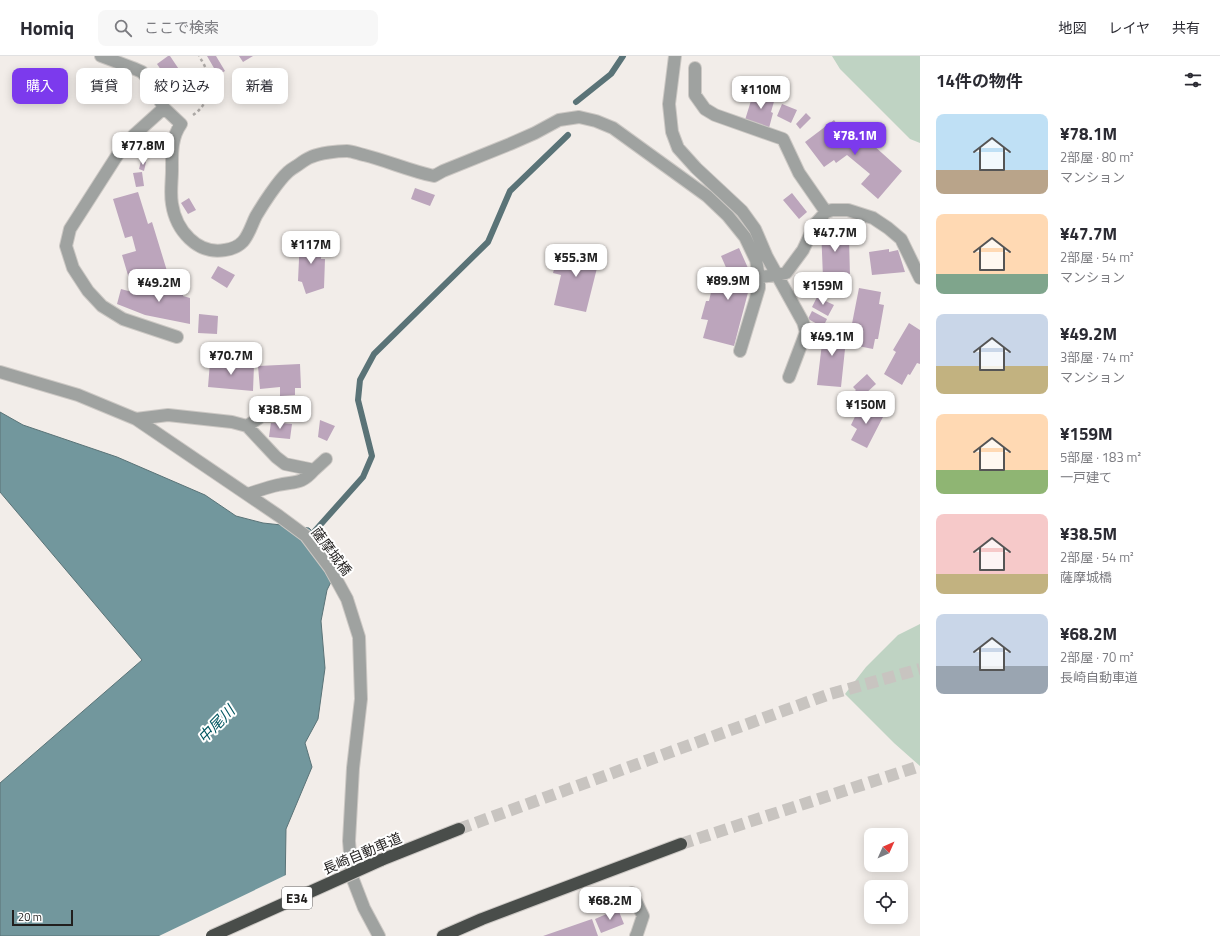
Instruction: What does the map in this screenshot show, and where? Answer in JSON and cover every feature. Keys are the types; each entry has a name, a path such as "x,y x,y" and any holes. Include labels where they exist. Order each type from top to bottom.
{"highway":[{"name":"長崎自動車道","path":"212,936 381,860 459,829"},
{"path":"443,936 482,919 681,844"}],"street":[{"path":"101,56 142,72 148,79 164,108 181,124 176,130 172,146 172,203 177,222 187,236 198,246 211,251 226,250 241,243 249,233 256,217 288,171 310,157 347,151 434,176 516,142 558,120 579,117 596,121 613,128 707,196 728,216 745,237 756,260 760,277 760,288 740,351"},
{"path":"675,56 669,104 672,132 678,148 696,168 742,211 755,229 767,257 803,322 806,332 788,377"},
{"path":"695,68 695,95 705,109 715,115 783,139 799,173 826,212"},
{"path":"164,108 134,135 120,151 70,229 66,246 74,268 88,291 102,306 123,319 177,337"},
{"path":"760,277 778,275 786,272 803,250 815,224 826,212 832,210 848,210 873,218 901,239 920,278"},
{"name":"薩摩城橋","path":"0,372 78,394 136,418 270,509 306,536 330,568 347,599 358,638 361,698 353,775 350,841 352,877 364,908 379,936"},
{"path":"247,426 262,416 278,416 284,414"},
{"path":"136,418 168,415 232,422 247,426 276,457 285,464 314,470"},
{"path":"248,494 302,480 308,477 326,459"},
{"path":"632,893 643,916 636,936"}],"path":[{"path":"181,124 198,112 206,99 210,85 207,71 199,56"}],"green space":[{"path":"832,56 920,56 920,143 910,139 840,69"},
{"path":"920,624 920,766 894,743 845,694 866,667 898,635"}],"water":[{"name":"中尾川","path":"0,412 23,425 117,457 205,495 236,516 263,523 309,528 326,545 333,564 332,580 327,590 321,621 325,668 318,719 305,743 312,767 286,829 285,892 302,936 0,936 0,783 142,660 0,492"}],"pier":[{"path":"288,874 287,892 304,936 159,936"}],"building":[{"path":"170,56 178,68 160,68 157,64"},
{"path":"207,56 216,56 223,68 214,68"},
{"path":"239,56 253,56 243,62"},
{"path":"754,91 775,98 769,128 745,120"},
{"path":"782,104 797,110 791,123 777,116"},
{"path":"806,113 811,118 800,129 796,124"},
{"path":"834,120 837,124 840,122 852,138 854,136 859,140 863,136 902,171 878,199 861,184 870,174 847,155 836,163 834,160 824,167 805,142"},
{"path":"141,161 146,162 144,171 139,169"},
{"path":"142,172 144,186 136,187 133,173"},
{"path":"415,188 435,195 430,206 411,199"},
{"path":"138,192 148,224 152,222 167,271 130,282 122,255 136,251 132,236 125,238 113,199"},
{"path":"792,193 807,212 799,219 783,200"},
{"path":"189,198 196,210 188,214 181,203"},
{"path":"821,227 845,227 845,237 849,237 850,277 823,278"},
{"path":"300,238 322,239 321,259 325,259 324,288 306,294 302,282 298,281"},
{"path":"568,248 585,252 586,248 601,252 586,312 554,305 561,275 553,273 557,258 565,260"},
{"path":"739,248 752,277 734,346 703,338 708,320 701,319 706,301 709,301 712,288 723,291 728,272 721,256"},
{"path":"889,249 889,252 898,250 905,272 872,275 869,252"},
{"path":"218,266 235,275 227,288 211,278"},
{"path":"801,272 813,276 809,288 797,283"},
{"path":"149,285 184,285 183,296 190,298 190,324 145,315 117,304 121,289 132,292 148,290"},
{"path":"859,288 881,292 879,304 884,305 878,339 875,339 873,349 848,344"},
{"path":"817,297 834,305 828,316 812,307"},
{"path":"812,311 827,319 823,327 808,319"},
{"path":"199,314 218,316 217,334 198,333"},
{"path":"909,323 920,330 920,364 917,363 910,375 908,374 902,385 884,374 896,352 893,350"},
{"path":"824,327 847,330 841,387 817,385"},
{"path":"210,362 254,365 253,391 208,387"},
{"path":"300,364 301,388 295,388 295,395 280,396 280,387 260,389 258,366"},
{"path":"867,374 876,384 854,404 848,398 856,390 853,387"},
{"path":"861,404 884,415 867,448 851,440 857,429 851,425"},
{"path":"320,420 335,426 327,441 318,437"},
{"path":"271,422 292,424 290,439 269,437"},
{"path":"618,909 624,924 601,933 595,919"},
{"path":"592,919 598,936 543,936"}],"waterway":[{"path":"576,102 611,74 623,56"},
{"path":"313,533 363,477 372,456 358,400 360,380 374,354 488,242 510,191 568,135"}],"tunnel":[{"path":"459,829 827,695 920,669"},
{"path":"681,844 920,766"}]}
